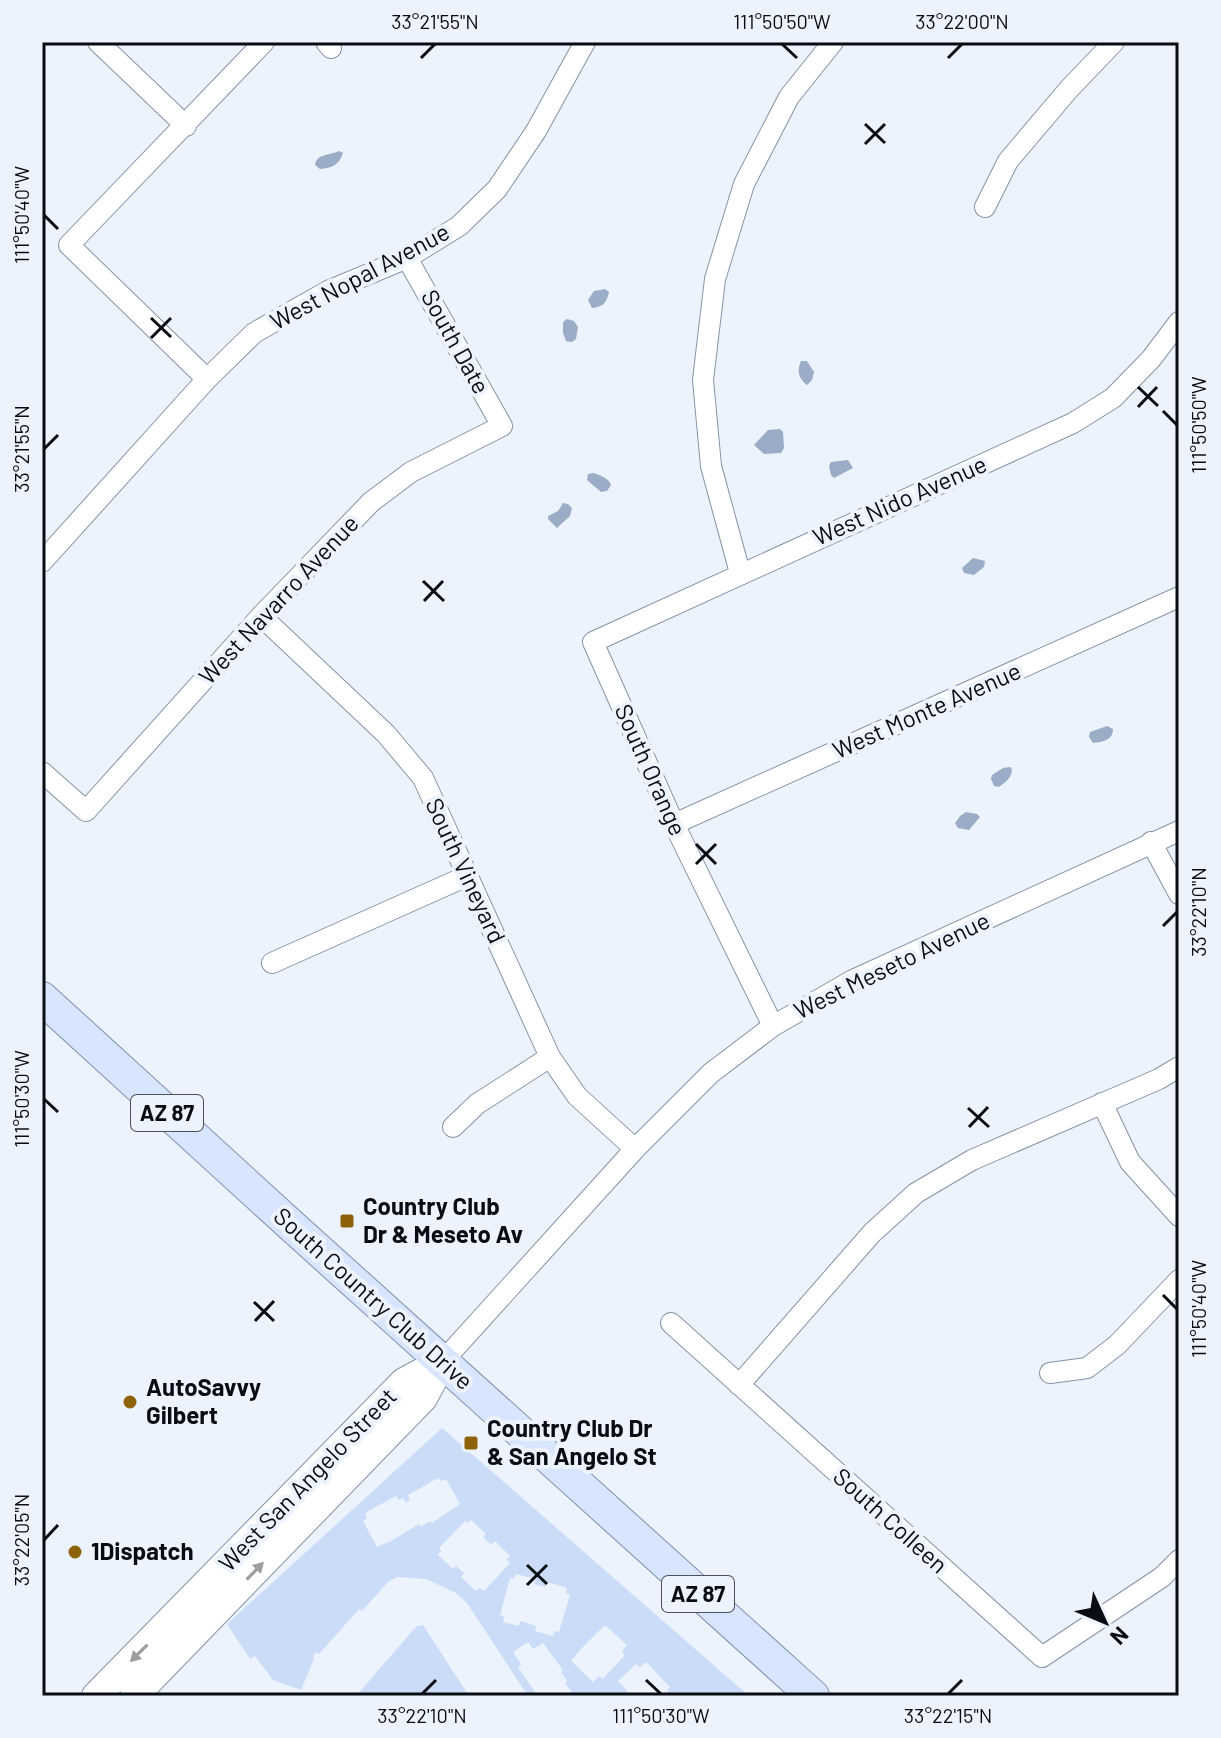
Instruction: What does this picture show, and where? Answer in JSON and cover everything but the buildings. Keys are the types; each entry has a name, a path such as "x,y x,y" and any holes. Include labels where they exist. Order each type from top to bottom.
{"main road":[{"name":"South Country Club Drive","path":"42,998 813,1696"}],"street":[{"path":"98,42 186,126"},
{"path":"207,379 69,245 264,42"},
{"name":"West Nopal Avenue","path":"42,562 207,379 254,333 328,291 407,258 459,226 497,189 536,131 585,42"},
{"path":"740,573 711,466 703,380 715,279 744,184 789,97 833,42"},
{"path":"985,207 1008,161 1114,42"},
{"name":"South Date","path":"407,258 502,426"},
{"name":"West Nido Avenue","path":"593,642 1073,423 1113,398 1151,359 1179,322"},
{"name":"West Navarro Avenue","path":"42,772 86,811 261,616 371,502 411,472 502,426"},
{"name":"West Monte Avenue","path":"674,824 1179,597"},
{"name":"South Vineyard","path":"261,616 386,734 423,778 550,1057 577,1096 635,1149"},
{"name":"South Orange","path":"593,642 674,824 773,1026"},
{"name":"West Meseto Avenue","path":"443,1361 635,1149 711,1073 773,1026 853,980 1179,831"},
{"path":"1151,842 1179,894"},
{"path":"272,963 467,876"},
{"path":"453,1127 477,1104 550,1057"},
{"path":"739,1385 872,1233 916,1193 972,1160 1159,1079 1179,1067"},
{"path":"1102,1103 1130,1162 1179,1216"},
{"path":"1050,1373 1087,1368 1117,1345 1179,1280"},
{"name":"South Colleen","path":"671,1323 1042,1657 1162,1577 1179,1560"},
{"name":"West San Angelo Street","path":"96,1696 404,1382 443,1361"},
{"name":"West San Angelo Street","path":"134,1696 423,1398 443,1361"}],"shaded area":[{"path":"339,151 343,153 334,165 320,169 315,165 321,157"},
{"path":"605,289 609,292 606,301 592,308 588,300 594,291"},
{"path":"567,319 574,321 578,327 576,339 572,342 566,341 563,333 563,322"},
{"path":"801,361 807,361 814,372 807,385 799,374"},
{"path":"780,429 784,448 781,453 764,454 754,445 768,430"},
{"path":"848,460 853,468 834,478 829,466 831,462"},
{"path":"594,473 610,483 607,491 601,492 587,480 588,474"},
{"path":"563,503 572,508 570,516 557,528 548,516 558,511"},
{"path":"973,558 985,561 984,567 974,575 964,573 962,568"},
{"path":"1107,726 1113,729 1111,736 1093,743 1090,732"},
{"path":"1010,767 1012,772 1008,779 999,787 994,786 992,775"},
{"path":"966,812 980,817 969,830 958,828 955,823"},
{"path":"442,1428 749,1696 670,1694 667,1691 670,1687 646,1662 640,1667 636,1664 618,1681 628,1696 575,1696 565,1683 563,1670 543,1643 533,1649 528,1642 513,1652 521,1664 518,1667 537,1695 542,1693 544,1696 528,1696 467,1603 456,1593 426,1579 397,1577 388,1582 319,1654 315,1652 301,1690 273,1680 255,1656 250,1659 227,1624","holes":["438,1478 441,1481 446,1479 460,1504 432,1523 430,1521 421,1527 419,1524 377,1547 363,1521 367,1518 365,1513 396,1496 406,1503 410,1500 408,1495","471,1520 486,1534 483,1537 491,1545 495,1541 510,1556 507,1560 510,1563 484,1591 480,1588 476,1591 461,1577 464,1573 456,1566 453,1569 438,1555 441,1551 439,1548 465,1521 468,1523","516,1574 536,1579 534,1584 545,1587 547,1582 567,1588 566,1593 570,1595 559,1632 555,1631 553,1636 535,1631 536,1626 520,1621 519,1626 503,1622 504,1617 500,1615 510,1578 514,1579","605,1625 627,1645 622,1651 625,1655 603,1679 599,1676 593,1682 571,1661"]},
{"path":"423,1625 469,1696 356,1696 414,1629"}],"place":[{"name":"Country Club Dr & Meseto Av","path":"347,1221"},
{"name":"AutoSavvy Gilbert","path":"130,1402"},
{"name":"Country Club Dr & San Angelo St","path":"471,1443"},
{"name":"1Dispatch","path":"75,1552"}]}
